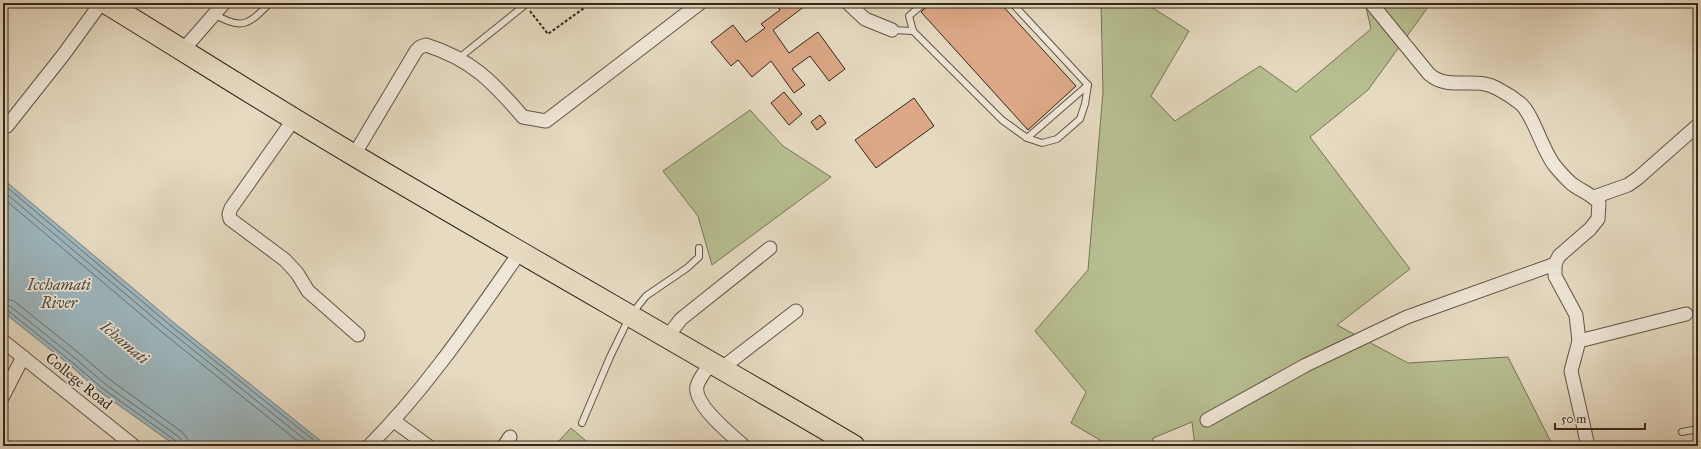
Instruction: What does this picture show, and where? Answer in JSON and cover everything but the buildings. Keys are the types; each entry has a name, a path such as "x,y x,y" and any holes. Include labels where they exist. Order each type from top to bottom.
{"highway":[{"path":"106,3 354,155 854,446"}],"street":[{"path":"7,126 64,54 101,3"},
{"path":"183,50 224,3"},
{"path":"354,155 416,51 420,47 426,45 459,58 495,85 523,117 546,120 700,3"},
{"path":"848,3 865,19 892,30"},
{"path":"1371,3 1428,74 1436,80 1443,82 1483,83 1490,85 1522,105 1547,154 1555,166 1572,184 1594,197 1599,203 1598,219 1560,256 1555,264 1555,276 1576,315 1579,341 1571,371 1588,446"},
{"path":"294,119 231,208 229,214 230,219 285,260 297,273 308,292 358,335"},
{"path":"1594,197 1628,185 1698,125"},
{"path":"667,337 681,319 770,248"},
{"path":"369,446 394,420 465,330 520,252"},
{"path":"1207,420 1306,365 1407,317 1555,264"},
{"path":"744,446 718,423 697,394 697,385 717,365 796,311"},
{"path":"1579,341 1686,314"},
{"name":"College Road","path":"3,341 134,446"},
{"path":"3,396 23,356"},
{"path":"394,420 428,446"}],"lane":[{"path":"214,13 226,21 241,24 250,22 270,3"},
{"path":"924,3 909,16 913,31 1002,120 1027,138 1042,143 1057,139 1080,120 1085,104 1088,85"},
{"path":"1012,3 1088,85"},
{"path":"459,58 525,4"},
{"path":"892,30 913,31"},
{"path":"1027,138 1088,85"},
{"path":"582,422 610,357 630,316 646,296 687,268 699,257 699,248"},
{"path":"1682,432 1698,429"}],"path":[{"path":"525,4 548,34 591,3"}],"green space":[{"path":"1101,3 1145,3 1189,31 1151,96 1175,121 1260,66 1296,92 1371,29 1365,3 1431,3 1368,90 1310,137 1410,269 1337,325 1408,363 1508,357 1553,446 1195,446 1192,422 1153,438 1152,446 1110,446 1071,423 1086,392 1035,331 1088,270 1103,92"},
{"path":"750,110 783,146 831,177 712,265 698,216 663,171"},
{"path":"571,428 592,446 554,446"}],"water":[{"name":"Icchamati River","path":"3,179 173,322 327,446 176,446 99,391 71,366 3,312"}],"water label":[{"name":"Ichamati","path":"125,342"}]}
